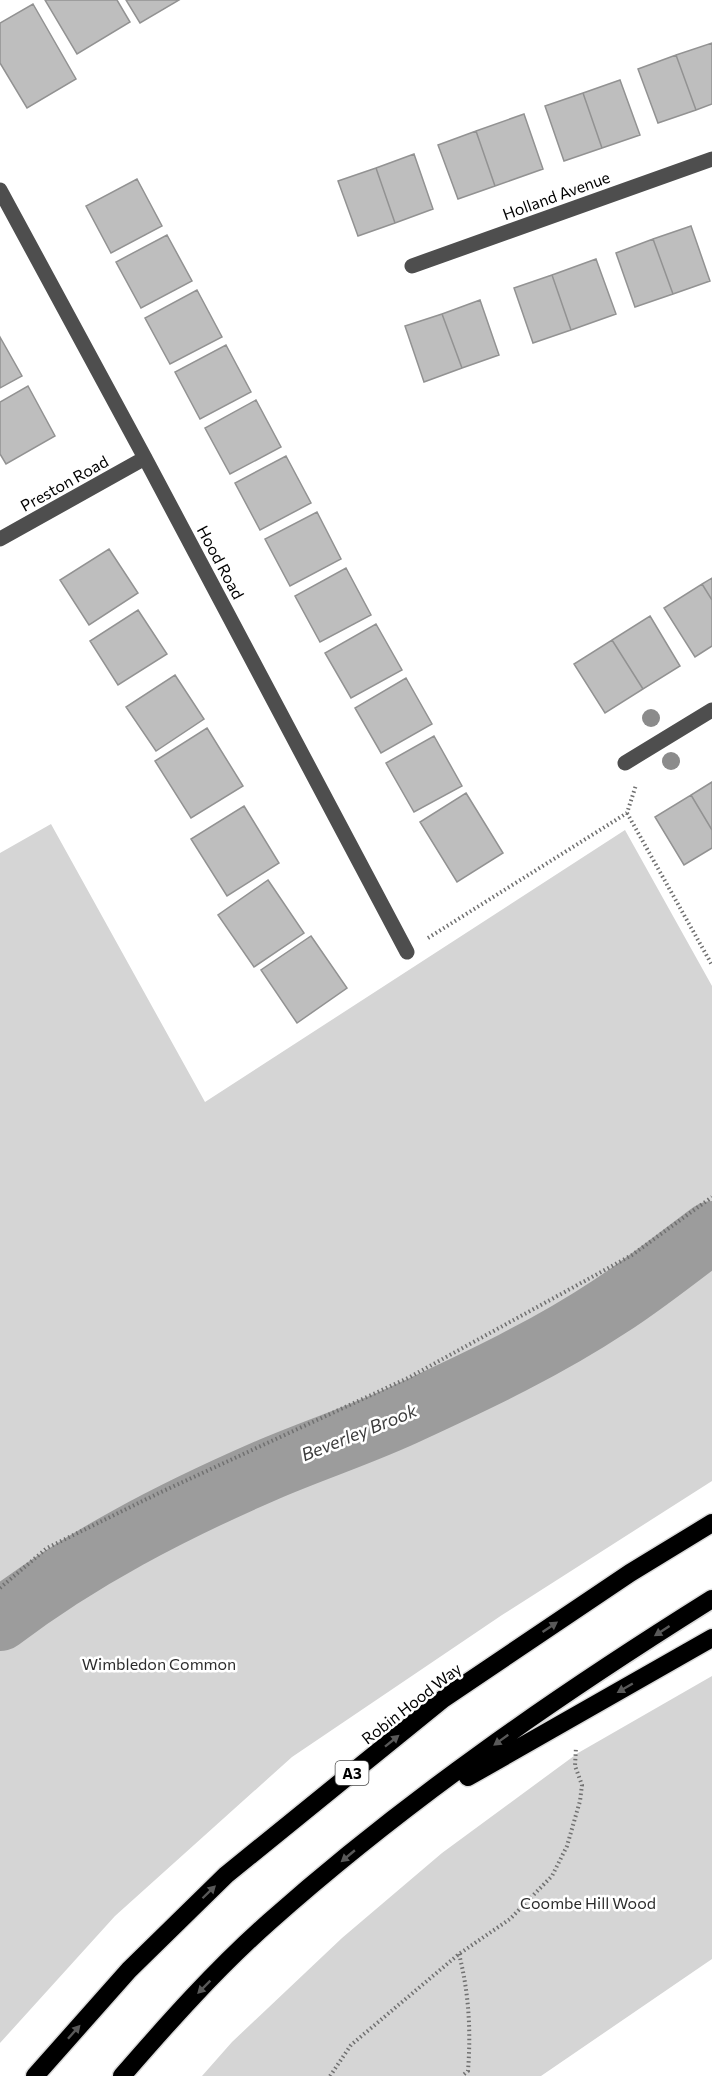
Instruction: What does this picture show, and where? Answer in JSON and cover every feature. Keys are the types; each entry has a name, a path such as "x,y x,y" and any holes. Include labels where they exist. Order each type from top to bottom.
{"highway":[{"name":"Robin Hood Way","path":"35,2076 129,1970 244,1860 443,1699 630,1573 712,1523"},
{"path":"122,2076 175,2016 268,1923 393,1819 535,1715 712,1599"},
{"path":"393,1819 712,1638"}],"street":[{"name":"Holland Avenue","path":"412,266 712,159"},
{"name":"Hood Road","path":"0,190 407,952"},
{"name":"Preston Road","path":"0,539 145,458"},
{"path":"625,763 712,710"}],"path":[{"path":"407,952 627,813 636,786"},
{"path":"627,813 712,965"},
{"path":"0,1588 47,1548 123,1510 408,1378 632,1255 712,1197"},
{"path":"330,2076 351,2045 459,1954 510,1919 552,1876 567,1846 580,1801 582,1785 575,1766 576,1746"},
{"path":"459,1954 466,1983 469,2014 468,2071 462,2076"}],"green space":[{"name":"Wimbledon Common","path":"51,824 205,1102 625,830 712,986 712,1481 502,1615 292,1757 115,1916 0,2043 0,853"},
{"name":"Coombe Hill Wood","path":"712,1676 712,1959 541,2076 202,2076 232,2042 342,1938 442,1853 578,1753"}],"building":[{"path":"45,0 117,0 130,22 77,54"},
{"path":"126,0 179,0 140,23"},
{"path":"33,4 76,79 27,108 0,63 0,23"},
{"path":"712,43 712,104 696,110 676,55"},
{"path":"676,55 696,110 658,123 638,69"},
{"path":"620,80 640,135 602,148 583,93"},
{"path":"583,93 602,148 564,161 545,106"},
{"path":"524,114 543,169 495,186 476,131"},
{"path":"476,131 495,186 458,199 438,145"},
{"path":"414,154 433,209 395,223 376,168"},
{"path":"376,168 395,223 358,236 338,181"},
{"path":"137,179 162,226 111,253 86,206"},
{"path":"691,226 710,281 673,294 653,239"},
{"path":"167,235 192,281 141,308 116,262"},
{"path":"653,239 673,294 635,307 616,253"},
{"path":"596,259 616,314 571,330 552,275"},
{"path":"552,275 571,330 533,343 514,288"},
{"path":"197,290 222,337 170,364 145,318"},
{"path":"480,300 499,355 462,368 442,314"},
{"path":"442,314 462,368 424,382 405,326"},
{"path":"0,337 22,376 0,388"},
{"path":"226,345 251,392 200,419 175,372"},
{"path":"28,386 55,436 6,464 0,454 0,402"},
{"path":"256,400 281,447 230,474 205,428"},
{"path":"286,456 311,503 260,530 235,483"},
{"path":"317,512 341,559 290,586 265,539"},
{"path":"109,549 138,593 89,625 60,580"},
{"path":"346,568 371,615 320,642 295,596"},
{"path":"712,578 712,600 702,584"},
{"path":"702,584 712,600 712,646 695,657 664,608"},
{"path":"138,610 167,654 118,685 90,641"},
{"path":"650,616 680,666 643,689 612,640"},
{"path":"376,624 402,670 351,698 325,653"},
{"path":"612,640 643,689 605,713 574,664"},
{"path":"175,675 204,719 156,751 126,707"},
{"path":"406,678 432,724 381,753 355,708"},
{"path":"207,728 243,786 191,818 155,761"},
{"path":"434,736 462,786 414,812 386,763"},
{"path":"712,782 712,830 691,795"},
{"path":"466,793 503,853 457,882 420,822"},
{"path":"691,795 712,830 712,848 684,865 655,817"},
{"path":"244,806 279,863 227,896 191,839"},
{"path":"268,880 304,933 254,967 218,915"},
{"path":"311,936 347,988 297,1023 261,970"}],"waterway":[{"name":"Beverley Brook","path":"0,1620 95,1556 161,1520 265,1471 394,1419 537,1350 622,1298 712,1232"}]}
